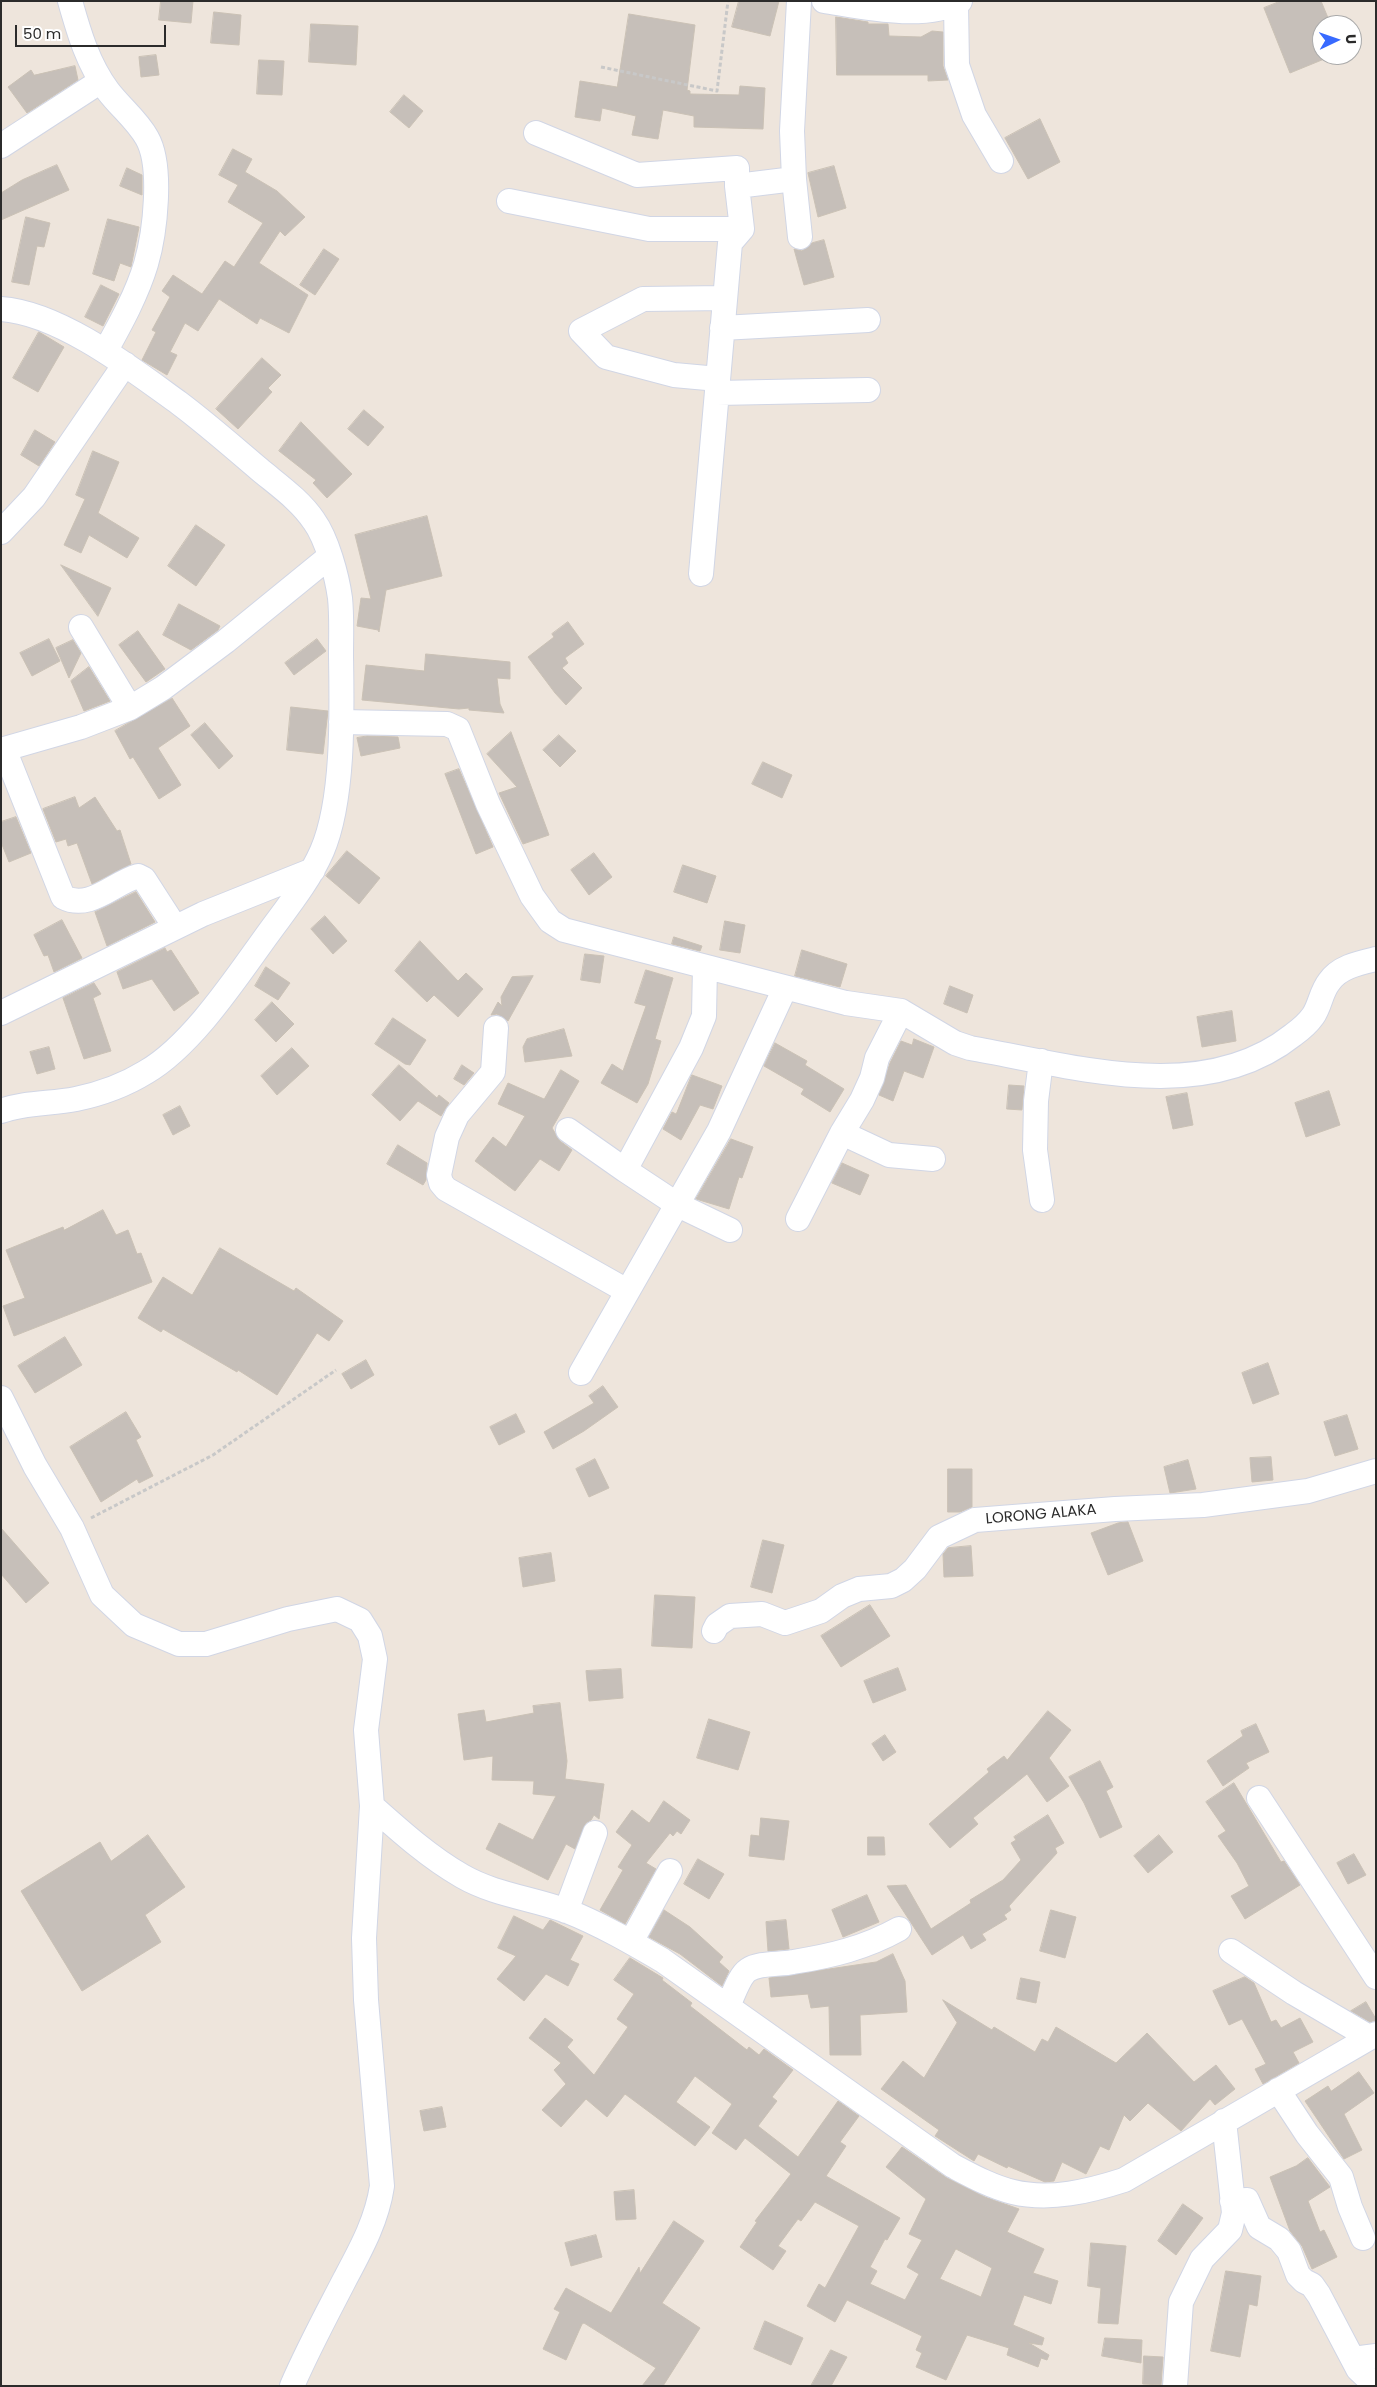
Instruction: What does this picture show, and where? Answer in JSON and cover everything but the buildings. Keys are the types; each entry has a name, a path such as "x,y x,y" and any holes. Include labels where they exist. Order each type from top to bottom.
{"street":[{"path":"70,1 84,47 108,91 147,138 154,156 157,175 146,264 124,316 106,350"},
{"path":"799,1 792,131 794,179 800,237"},
{"path":"824,1 897,12 926,10 958,3 957,65 974,115 1001,161"},
{"path":"1,146 108,91"},
{"path":"536,133 638,175 736,168 742,229 730,243 701,574"},
{"path":"738,186 794,179"},
{"path":"509,201 649,229 742,229"},
{"path":"725,298 643,299 581,331 606,357 717,386 868,390"},
{"path":"1,309 14,310 40,319 106,350 196,415 294,498 315,522 329,557 340,598 341,722 331,823 323,850 313,870 214,1008 181,1044 148,1071 114,1088 75,1099 14,1106 1,1111"},
{"path":"722,328 868,320"},
{"path":"1,532 34,497 125,364"},
{"path":"175,927 144,879 138,876 86,902 73,902 64,897 3,750 81,727 130,708 163,688 226,641 329,557"},
{"path":"82,627 130,708"},
{"path":"341,722 447,724 458,729 488,804 532,896 550,921 564,930 868,1008 901,1011 955,1043 1109,1073 1182,1076 1216,1072 1269,1051 1294,1034 1313,1016 1329,981 1345,968 1376,959"},
{"path":"1,1013 203,914 313,870"},
{"path":"625,1170 694,1040 704,1016 706,967"},
{"path":"581,1373 719,1131 785,988"},
{"path":"798,1219 842,1133 862,1100 872,1078 876,1058 901,1011"},
{"path":"496,1028 493,1072 454,1120 447,1137 439,1168 441,1183 446,1189 627,1290"},
{"path":"1041,1061 1036,1101 1035,1150 1042,1200"},
{"path":"568,1130 678,1205 730,1230"},
{"path":"842,1133 889,1155 933,1159"},
{"path":"1,1398 35,1466 72,1528 102,1595 134,1625 179,1644 206,1644 288,1619 337,1609 360,1620 370,1636 374,1659 366,1730 372,1806 364,1938 366,2000 382,2186 379,2208 362,2247 304,2357 292,2386"},
{"name":"LORONG ALAKA","path":"714,1631 716,1625 730,1616 762,1614 785,1623 821,1611 842,1596 859,1590 890,1586 903,1580 915,1569 939,1537 975,1520 1115,1509 1203,1506 1308,1491 1376,1471"},
{"path":"1260,1798 1376,1977"},
{"path":"372,1806 403,1834 462,1876 487,1888 566,1911 631,1942 662,1960 953,2166 983,2181 1015,2192 1052,2195 1073,2193 1124,2180 1372,2035"},
{"path":"566,1911 594,1833"},
{"path":"631,1942 670,1871"},
{"path":"728,2006 743,1976 753,1967 786,1964 848,1951 866,1946 899,1929"},
{"path":"1231,1951 1294,1993 1372,2035"},
{"path":"1278,2090 1306,2134 1340,2176 1363,2238"},
{"path":"1175,2386 1181,2302 1202,2260 1230,2230 1234,2213 1224,2121"},
{"path":"1232,2201 1247,2200 1259,2227 1278,2239 1288,2250 1298,2275 1312,2285 1364,2358 1358,2369 1376,2386"}],"path":[{"path":"601,67 717,91 728,1"},
{"path":"72,1528 213,1455 336,1370"}]}
